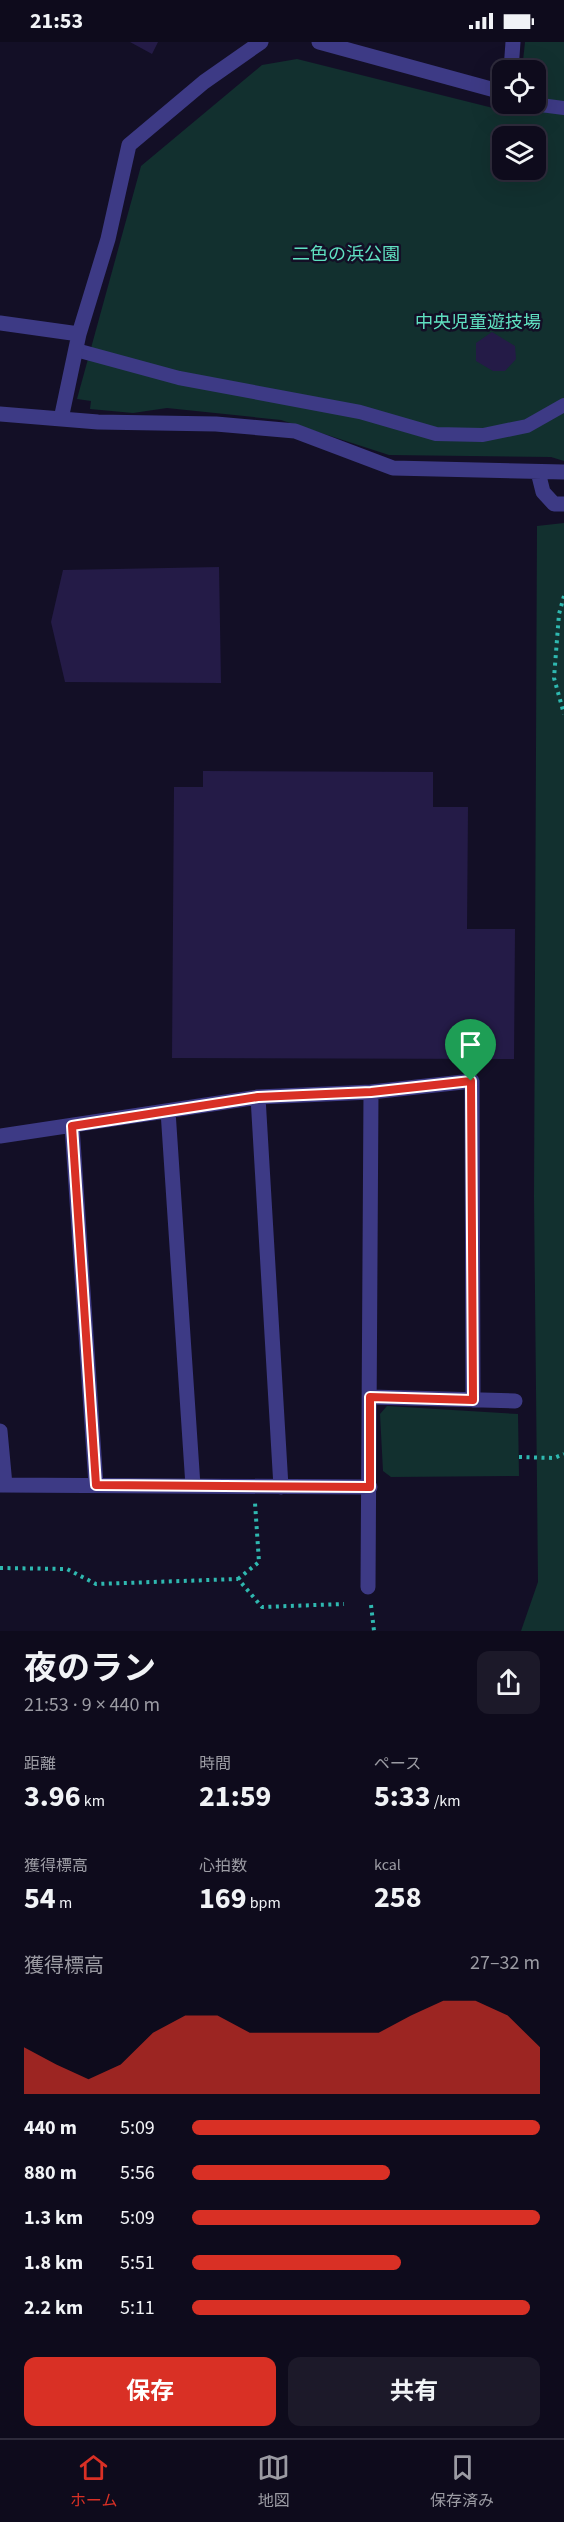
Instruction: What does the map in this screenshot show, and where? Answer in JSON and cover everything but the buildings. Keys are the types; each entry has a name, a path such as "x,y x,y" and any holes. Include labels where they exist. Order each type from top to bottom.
{"street":[{"path":"61,419 79,334 108,239 129,145 204,82 261,42"},
{"path":"319,42 492,89"},
{"path":"512,60 513,42"},
{"path":"0,323 79,334"},
{"path":"0,414 98,422 216,424 295,431 393,468 564,472"},
{"path":"538,471 543,492 554,504 564,504"},
{"path":"0,1136 258,1097 371,1092 471,1081 473,1400"},
{"path":"368,1587 371,1092"},
{"path":"258,1097 281,1487"},
{"path":"168,1111 193,1486"},
{"path":"72,1126 96,1485"},
{"path":"370,1397 515,1401"},
{"path":"0,1431 2,1485 370,1487"}],"lane":[{"path":"546,106 564,108"},
{"path":"76,350 179,378 360,412 436,434 483,435 527,426 564,405"}],"path":[{"path":"564,596 558,614 554,678 564,714"},
{"path":"519,1457 554,1458 564,1454"},
{"path":"0,1568 67,1569 96,1584 238,1579 259,1562 253,1486"},
{"path":"238,1579 262,1607 344,1604"},
{"path":"368,1587 374,1631"}],"green space":[{"name":"二色の浜公園","path":"525,42 564,42 564,461 551,457 389,455 281,420 167,408 133,413 90,409 91,401 77,399 141,166 262,65 297,59 492,108 492,114 546,114 546,60 523,60"},
{"path":"564,523 564,1631 521,1631 538,1582 534,1197 537,526"},
{"path":"387,1406 518,1414 519,1476 391,1477 383,1471 380,1414"}],"route":[{"path":"471,1081 473,1400 370,1397 370,1487 96,1485 72,1126 258,1097 371,1092 471,1081"}],"park label":[{"name":"中央児童遊技場","path":"478,322"}]}
